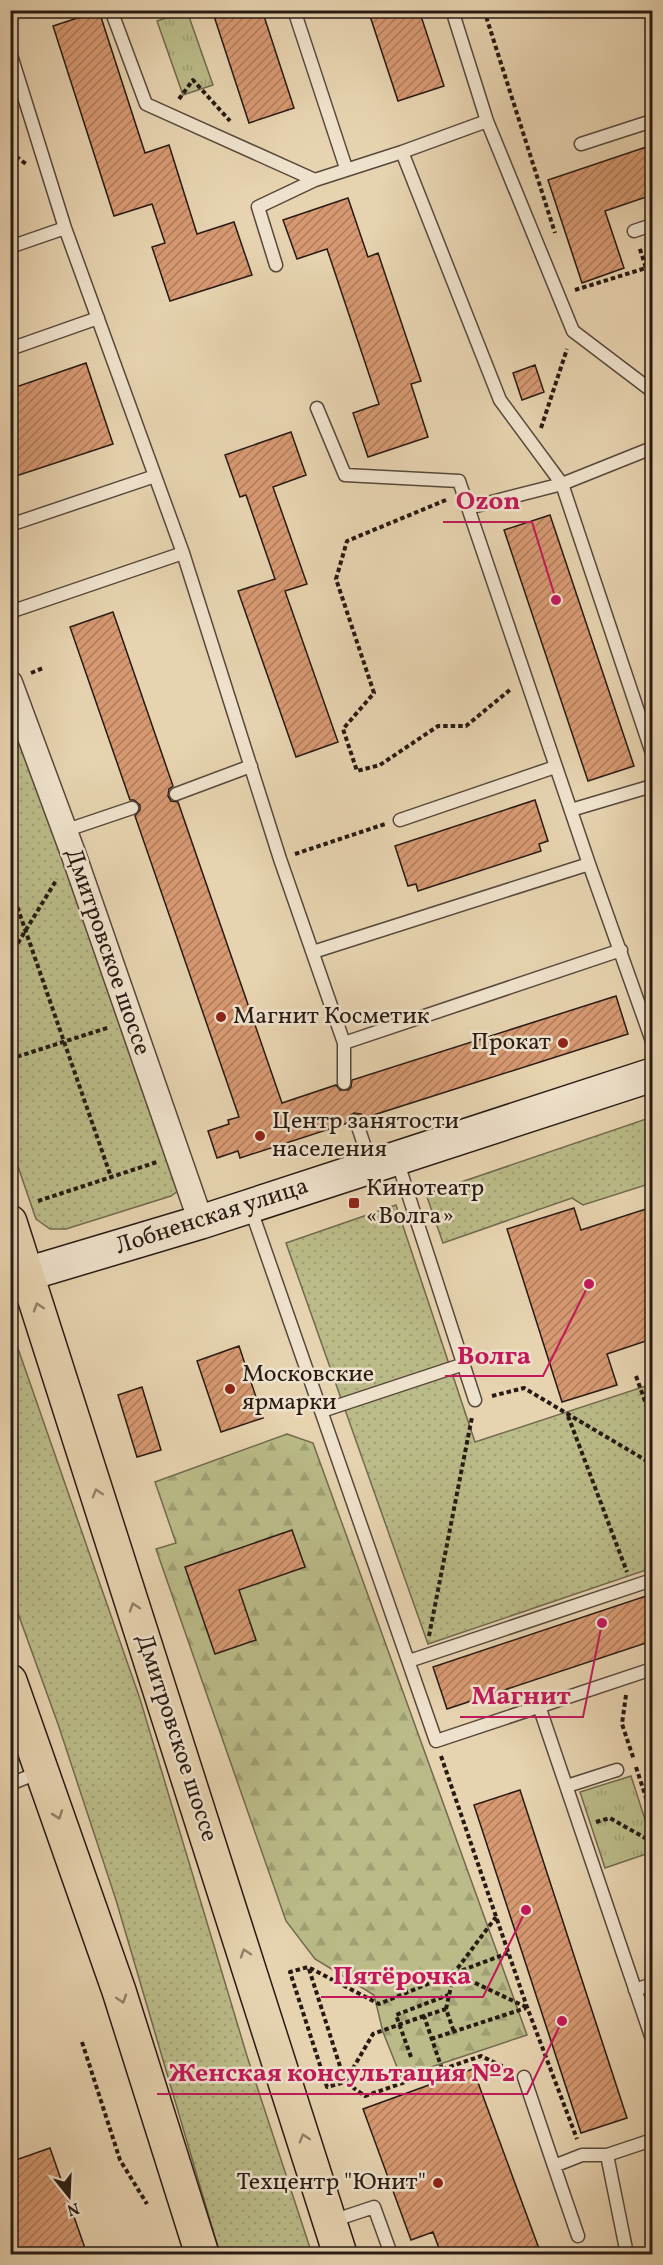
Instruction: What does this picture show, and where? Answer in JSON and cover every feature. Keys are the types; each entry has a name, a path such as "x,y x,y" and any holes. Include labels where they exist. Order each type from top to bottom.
{"main road":[{"name":"Дмитровское шоссе","path":"10,1221 19,1277 340,2254"},
{"path":"10,1681 127,2013 202,2254"}],"street":[{"name":"Дмитровское шоссе","path":"10,682 73,853 201,1222"},
{"name":"Лобненская улица","path":"19,1277 201,1222 652,1075"}],"lane":[{"path":"111,10 146,104 315,180"},
{"path":"294,10 346,168"},
{"path":"452,10 487,122 573,331 652,391"},
{"path":"10,52 65,228 183,553 280,859 344,1043 344,1083"},
{"path":"581,144 652,121"},
{"path":"276,265 258,207 346,168 402,152 487,122"},
{"path":"402,152 500,400 562,484 652,753"},
{"path":"634,231 652,225"},
{"path":"10,247 65,228"},
{"path":"10,349 98,318"},
{"path":"317,408 345,475 459,481 588,864 652,1041"},
{"path":"468,508 562,484 652,448"},
{"path":"10,525 155,476"},
{"path":"10,612 183,553"},
{"path":"176,794 251,766"},
{"path":"400,820 555,767"},
{"path":"571,810 652,786"},
{"path":"64,831 132,808"},
{"path":"313,952 588,864"},
{"path":"344,1043 621,950"},
{"path":"356,1121 384,1162 476,1400"},
{"path":"250,1206 436,1741 652,1669"},
{"path":"322,1411 464,1364"},
{"path":"409,1661 652,1580"},
{"path":"539,1706 652,2039"},
{"path":"567,1786 617,1770"},
{"path":"10,1784 42,1771"},
{"path":"635,1990 652,1984"},
{"path":"524,2077 578,2236"},
{"path":"554,2166 582,2155 607,2155 652,2140"},
{"path":"607,2155 627,2254"},
{"path":"330,2222 374,2207 391,2254"}],"path":[{"path":"484,10 555,235"},
{"path":"169,114 193,80 231,122"},
{"path":"558,296 646,268 634,231"},
{"path":"570,280 573,291"},
{"path":"535,447 573,331"},
{"path":"463,492 347,541 336,579 374,693 343,729 357,771 380,765 438,726 466,726 525,678"},
{"path":"280,859 400,820"},
{"path":"10,956 73,853"},
{"path":"10,886 111,1177"},
{"path":"10,1059 130,1020"},
{"path":"38,1202 161,1160"},
{"path":"636,1376 652,1421"},
{"path":"425,1656 476,1400 524,1388 652,1464"},
{"path":"568,1415 632,1587"},
{"path":"629,1676 622,1724 652,1816"},
{"path":"436,1741 527,2007 582,2155"},
{"path":"581,1827 610,1818 652,1842"},
{"path":"454,2032 446,2009 454,1973 496,1917"},
{"path":"446,2009 373,2034 345,2082 327,2088 290,1972 308,1967 379,2004 508,1953"},
{"path":"308,1967 345,2082 364,2096 481,2056 560,2095"},
{"path":"454,1973 527,2007"},
{"path":"411,2057 396,2015 449,1995"},
{"path":"431,2039 527,2007"},
{"path":"424,2016 442,2069"},
{"path":"82,2042 120,2160 147,2204"}],"green space":[{"path":"187,11 213,85 183,95 157,21"},
{"path":"10,709 178,1191 171,1196 66,1229 50,1229 36,1219 11,1146"},
{"path":"652,1117 652,1183 583,1205 572,1198 443,1243 426,1194"},
{"path":"396,1205 475,1442 652,1384 652,1568 428,1644 286,1243"},
{"path":"14,1337 140,1699 247,2056 312,2254 220,2254 116,1900 58,1724 11,1594 10,1338"},
{"path":"287,1434 313,1443 527,2035 401,2077 383,2032 374,1995 315,1959 286,1921 156,1549 176,1543 155,1482"},
{"path":"631,1776 652,1841 652,1852 605,1868 580,1792"}],"building":[{"path":"212,10 262,10 294,108 249,123"},
{"path":"368,10 419,10 444,86 398,101"},
{"path":"99,11 145,153 169,145 197,234 234,222 252,275 170,301 152,247 165,243 152,204 114,216 53,26"},
{"path":"652,145 652,195 605,211 624,268 582,283 548,180"},
{"path":"348,198 368,257 378,253 421,381 411,384 428,437 368,457 353,413 379,404 327,249 297,259 283,220"},
{"path":"86,363 113,444 10,478 10,389"},
{"path":"535,365 544,392 522,400 513,373"},
{"path":"291,432 306,475 273,487 307,584 285,591 338,742 296,757 238,591 275,579 246,495 240,497 225,455"},
{"path":"550,515 634,766 588,781 504,530"},
{"path":"113,612 173,786 169,789 168,796 171,801 178,802 282,1103 336,1085 340,1090 348,1090 352,1080 616,996 628,1034 364,1118 361,1114 354,1113 349,1116 348,1123 240,1158 238,1151 217,1158 208,1131 229,1124 228,1120 239,1117 135,816 140,810 140,805 130,800 70,627"},
{"path":"535,800 548,841 539,844 541,851 418,891 416,884 408,886 395,846"},
{"path":"652,1207 652,1339 607,1354 617,1385 562,1402 507,1229 574,1208 581,1230"},
{"name":"Московские ярмарки","path":"239,1346 263,1418 221,1432 197,1361"},
{"path":"142,1387 161,1450 137,1457 118,1395"},
{"path":"292,1530 305,1567 239,1590 256,1640 215,1654 185,1567"},
{"path":"652,1594 652,1641 447,1709 433,1667"},
{"path":"520,1790 627,2118 581,2133 474,1805"},
{"path":"473,2069 541,2254 441,2254 433,2232 411,2240 363,2109"},
{"path":"50,2148 87,2254 10,2254 10,2162"}],"place":[{"name":"Ozon","path":"556,600"},
{"name":"Магнит Косметик","path":"221,1017"},
{"name":"Прокат","path":"563,1043"},
{"name":"Центр занятости населения","path":"260,1136"},
{"name":"Кинотеатр «Волга»","path":"354,1203"},
{"name":"Волга","path":"589,1284"},
{"name":"Московские ярмарки","path":"230,1389"},
{"name":"Магнит","path":"602,1623"},
{"name":"Пятёрочка","path":"526,1910"},
{"name":"Женская консультация №2","path":"562,2021"},
{"name":"Техцентр \"Юнит\"","path":"438,2183"}]}
